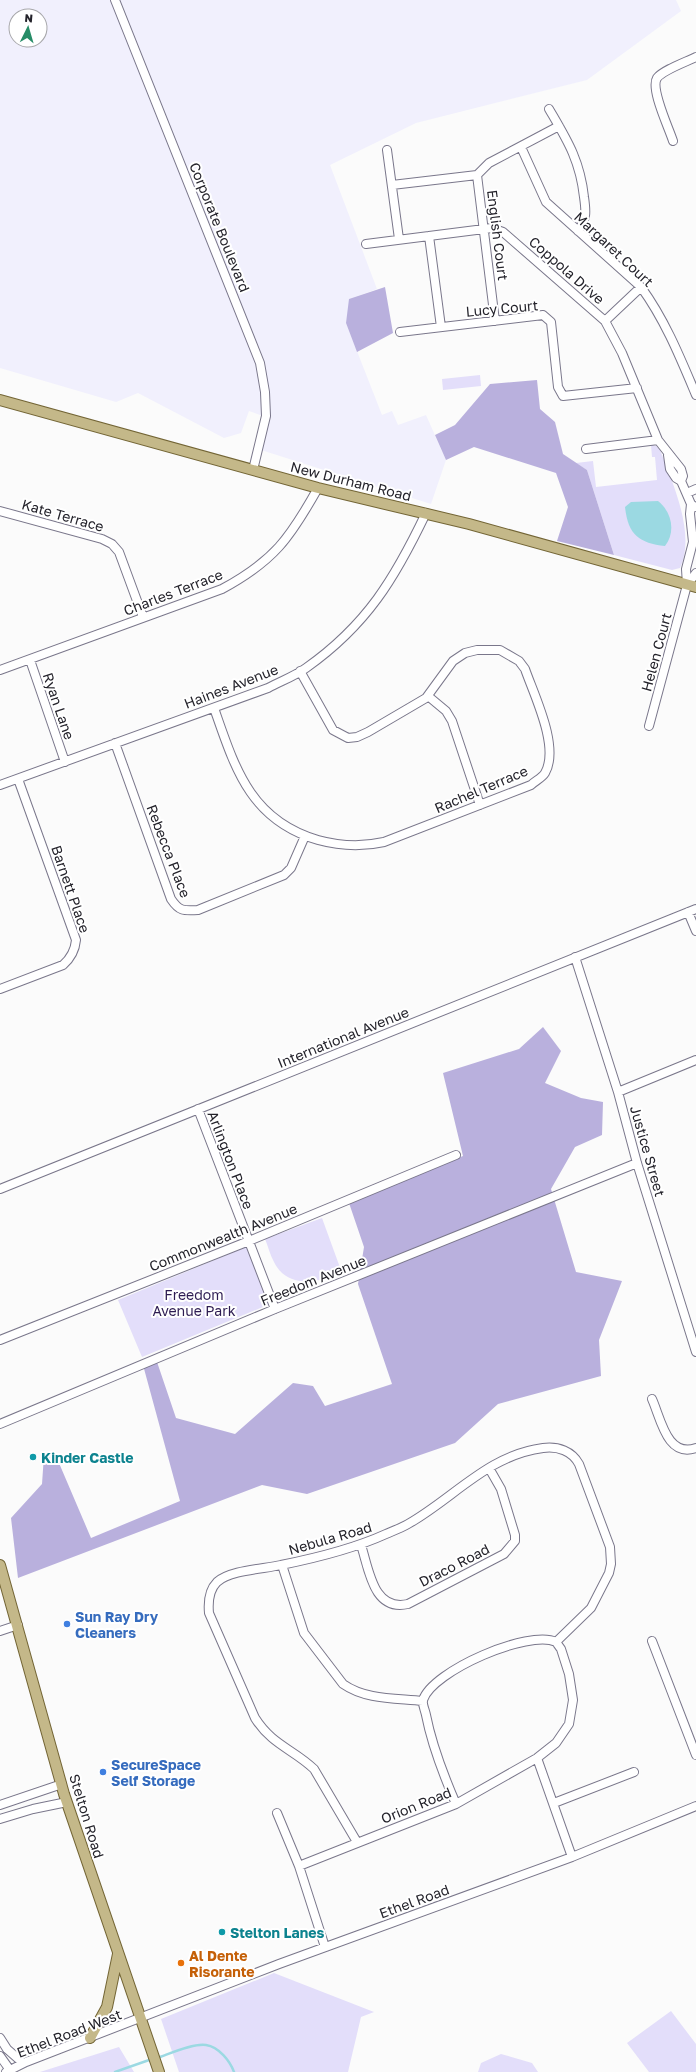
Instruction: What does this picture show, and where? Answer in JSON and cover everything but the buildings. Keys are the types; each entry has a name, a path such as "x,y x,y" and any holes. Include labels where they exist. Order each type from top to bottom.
{"main road":[{"name":"New Durham Road","path":"0,400 318,488 426,513 692,586"},
{"name":"Stelton Road","path":"0,1564 67,1802 158,2068"},
{"path":"90,2038 107,2007 118,1952"}],"street":[{"name":"Corporate Boulevard","path":"115,0 260,363 265,392 266,416 253,470"},
{"path":"673,141 656,93 656,82 658,77 663,73 696,57"},
{"path":"549,109 576,157 581,173 586,216 578,231"},
{"path":"392,185 477,175 489,163 559,126"},
{"name":"Margaret Court","path":"521,147 546,202 640,287 667,328 696,395"},
{"path":"387,150 399,239"},
{"name":"English Court","path":"477,175 495,321"},
{"name":"Coppola Drive","path":"366,244 484,229 498,229 605,321 622,353 658,440 668,455 681,469 683,476 681,481 694,506 690,514 693,542 686,569 692,586"},
{"path":"429,236 441,327"},
{"path":"605,321 640,287"},
{"name":"Lucy Court","path":"400,332 538,315 548,318 552,326 558,387 559,392 563,396 637,388"},
{"path":"586,449 658,440"},
{"name":"Charles Terrace","path":"0,670 222,588 248,575 282,544 295,527 318,488"},
{"path":"687,493 696,489"},
{"name":"Kate Terrace","path":"0,511 102,538 112,544 119,552 143,617"},
{"name":"Haines Avenue","path":"0,785 268,688 300,671 336,645 363,618 386,588 403,561 426,513"},
{"path":"692,586 696,573"},
{"name":"Helen Court","path":"649,726 692,586"},
{"name":"Rachel Terrace","path":"214,708 229,751 240,775 264,810 281,824 305,836 327,842 368,846 384,842 531,785 544,774 550,761 548,738 525,669 518,660 500,650 488,649 465,653 453,661 428,696 368,732 348,738 333,730 300,671"},
{"name":"Ryan Lane","path":"30,660 65,762"},
{"path":"428,696 446,712 452,721 480,805"},
{"name":"Rebecca Place","path":"115,743 171,898 177,908 185,911 198,910 284,875 291,868 305,836"},
{"name":"Barnett Place","path":"0,989 63,965 70,959 76,940 18,779"},
{"path":"692,911 696,931"},
{"name":"International Avenue","path":"0,1189 692,911"},
{"name":"Justice Street","path":"575,957 618,1092 637,1163 695,1346"},
{"path":"618,1092 696,1060"},
{"name":"Arlington Place","path":"198,1109 275,1309"},
{"name":"Commonwealth Avenue","path":"0,1340 249,1241 456,1155"},
{"name":"Freedom Avenue","path":"0,1424 275,1309 637,1163"},
{"path":"652,1398 673,1445 681,1450 696,1448"},
{"name":"Nebula Road","path":"357,1842 314,1769 306,1761 274,1741 263,1731 255,1718 209,1613 209,1596 212,1588 224,1577 282,1565 361,1545 408,1524 489,1468 516,1453 548,1448 568,1452 575,1457 579,1464 610,1547 611,1564 609,1573 591,1608 556,1642"},
{"name":"Draco Road","path":"361,1545 377,1592 384,1601 394,1606 408,1604 495,1559 511,1548 515,1541 515,1535 501,1489 489,1468"},
{"path":"282,1565 304,1633 343,1684 351,1690 371,1697 423,1701"},
{"path":"0,1631 18,1625"},
{"path":"456,1804 433,1749 423,1701 430,1689 436,1683 488,1652 512,1644 544,1638 556,1642"},
{"path":"652,1641 696,1755"},
{"name":"Orion Road","path":"299,1866 456,1804 537,1758 556,1743 563,1734 572,1712 572,1689 561,1649 556,1642"},
{"path":"537,1758 572,1857"},
{"path":"554,1803 634,1772"},
{"path":"0,1805 62,1784"},
{"path":"0,1818 67,1802"},
{"name":"Ethel Road","path":"141,2018 572,1857 696,1806"},
{"path":"277,1813 299,1866 325,1948"},
{"name":"Ethel Road West","path":"8,2071 23,2063 141,2018"},
{"path":"0,2038 7,2049 23,2063"},
{"path":"0,2056 8,2071"}],"shaded area":[{"path":"0,0 676,0 681,11 587,80 416,123 330,165 377,289 350,299 346,323 382,415 392,411 398,425 426,415 446,460 431,504 261,450 268,418 249,411 241,433 224,438 138,393 116,402 0,368"},
{"path":"385,287 393,333 357,352 346,323 349,299"},
{"path":"537,380 540,409 555,422 563,454 587,470 614,555 557,541 568,507 556,473 474,447 446,460 435,435 455,425 490,384"},
{"path":"543,1027 561,1051 545,1083 581,1098 603,1102 602,1135 575,1147 551,1189 576,1272 622,1281 599,1340 601,1376 498,1404 455,1443 307,1494 262,1485 18,1578 11,1518 42,1484 44,1455 56,1456 91,1538 180,1501 143,1365 156,1359 176,1418 235,1434 293,1383 313,1386 325,1406 392,1384 358,1284 364,1247 349,1203 463,1156 443,1073 519,1049"}],"green space":[{"path":"480,375 481,386 443,390 442,379"},
{"path":"651,445 656,446 660,450 676,493 684,525 684,555 680,568 672,570 614,555 587,470 576,463 593,461 596,487 657,480 655,457 652,457"},
{"path":"322,1218 342,1273 314,1281 296,1280 287,1277 280,1271 274,1262 265,1239"},
{"name":"Freedom Avenue Park","path":"246,1247 270,1304 142,1357 118,1300"},
{"path":"274,1973 374,2012 361,2017 348,2072 179,2072 161,2019"},
{"path":"671,2011 696,2044 696,2072 649,2072 627,2043"},
{"path":"119,2047 134,2072 40,2072"},
{"path":"501,2054 532,2063 538,2072 478,2072 481,2063"}],"water":[{"path":"658,501 667,511 671,522 671,535 665,546 648,543 636,536 629,524 625,507 631,502"}],"waterway":[{"path":"157,2058 188,2047 206,2045 211,2046 220,2052 230,2063 234,2072"},
{"path":"115,2072 152,2059"}],"place":[{"name":"Kinder Castle","path":"33,1457"},
{"name":"Sun Ray Dry Cleaners","path":"67,1624"},
{"name":"SecureSpace Self Storage","path":"103,1772"},
{"name":"Stelton Lanes","path":"222,1932"},
{"name":"Al Dente Risorante","path":"181,1963"}]}
